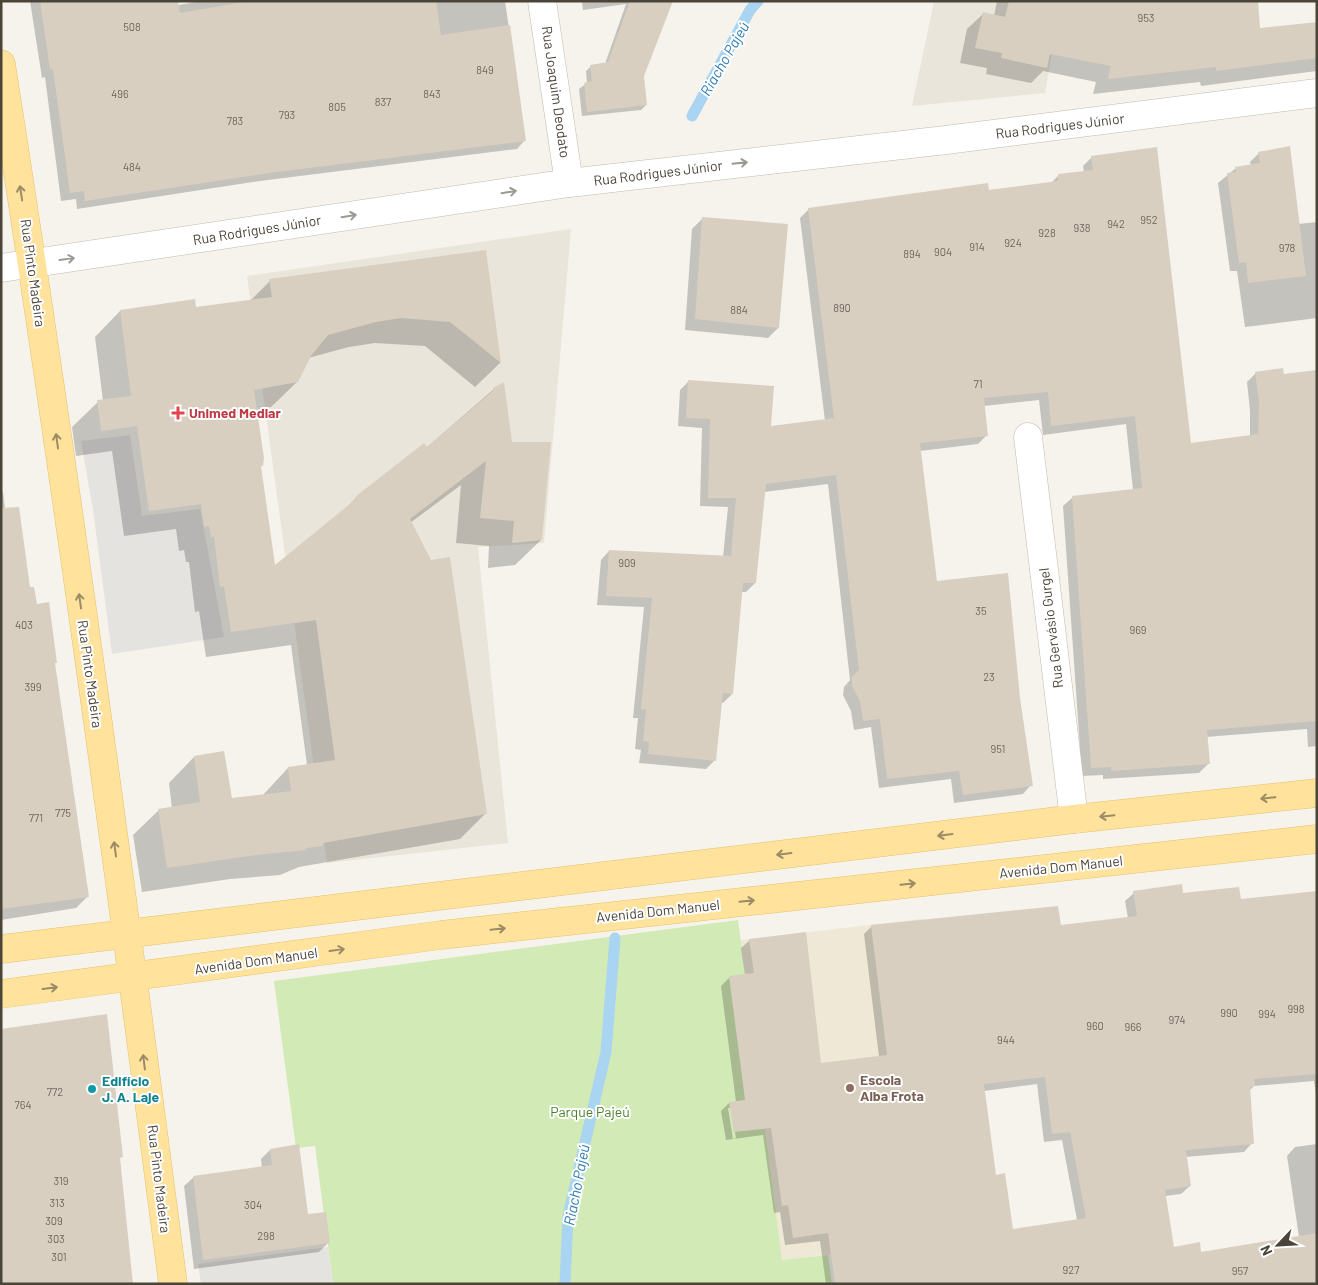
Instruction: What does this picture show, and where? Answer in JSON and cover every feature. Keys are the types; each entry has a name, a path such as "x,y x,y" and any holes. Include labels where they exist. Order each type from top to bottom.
{"main road":[{"name":"Rua Pinto Madeira","path":"1,64 32,264 133,978 173,1284"},
{"path":"1,949 1074,819 1317,793"},
{"name":"Avenida Dom Manuel","path":"1,994 133,978 441,935 1317,839"}],"street":[{"name":"Rua Joaquim Deodato","path":"542,1 569,183"},
{"name":"Rua Rodrigues Júnior","path":"1,268 569,183 946,140 1317,93"},
{"name":"Rua Gervásio Gurgel","path":"1028,436 1074,819"}],"shaded area":[{"path":"934,1 1061,1 1045,93 912,106"},
{"path":"571,229 544,543 478,547 508,843 327,863 247,276"},
{"path":"130,435 142,516 200,509 224,637 112,654 93,510 81,441"},
{"name":"Escola Alba Frota","path":"921,919 959,1236 782,1261 740,940"},
{"path":"328,1247 333,1284 201,1284 198,1264"}],"green space":[{"name":"Parque Pajeú","path":"738,920 782,1260 828,1255 832,1284 333,1284 315,1146 296,1148 274,981"}],"building":[{"path":"40,1 178,1 180,13 249,1 436,1 441,35 510,25 526,141 269,173 85,201 84,191 70,193 53,69 50,70"},
{"path":"630,1 673,1 644,76 647,105 587,112 584,83 592,81 590,65 608,62"},
{"path":"1009,1 1258,1 1260,28 1317,22 1317,58 1216,71 1216,67 1108,79 1111,66 1050,54 1047,68 1001,58 1002,53 975,48 983,12 1005,17"},
{"path":"1290,146 1306,276 1248,283 1246,262 1239,263 1227,173 1236,172 1235,167 1260,163 1258,152"},
{"path":"1157,147 1191,443 1258,434 1259,402 1255,372 1283,368 1284,374 1317,370 1317,721 1207,730 1210,764 1111,771 1111,767 1091,768 1072,496 1142,488 1135,416 1051,426 1048,392 984,398 988,436 920,443 937,581 1008,573 1020,698 1033,786 963,795 959,771 887,779 880,719 863,721 860,701 852,686 852,677 859,670 836,475 766,484 756,583 743,583 733,694 723,693 716,761 648,754 649,742 643,741 646,710 641,709 652,598 606,596 609,550 731,556 736,498 708,498 710,419 686,418 688,380 774,386 771,426 834,418 808,208 988,183 989,190 1058,181 1058,174 1093,170 1091,156"},
{"path":"702,217 788,224 779,328 695,319"},
{"path":"486,250 501,363 450,322 401,318 376,322 328,335 311,356 298,382 254,390 264,458 263,466 261,466 275,565 356,499 355,497 424,443 427,447 493,391 493,388 504,382 512,442 551,442 542,540 512,543 514,521 480,518 486,461 410,519 431,560 450,557 487,814 323,843 323,846 306,848 307,850 256,855 167,868 158,809 200,802 194,756 224,751 232,798 291,791 288,767 335,760 316,620 231,632 224,586 220,587 214,537 211,538 209,526 204,527 201,504 149,511 137,426 101,431 97,400 131,396 120,310 195,299 196,307 272,297 269,279"},
{"path":"19,507 30,587 34,587 37,604 49,602 57,663 55,663 89,897 1,909 1,508"},
{"path":"1182,884 1183,893 1239,887 1241,899 1317,891 1317,1074 1254,1079 1255,1086 1250,1087 1254,1144 1186,1150 1191,1186 1165,1190 1174,1247 1200,1242 1201,1252 1317,1233 1317,1284 835,1284 828,1233 793,1238 788,1205 782,1206 771,1128 734,1132 729,1102 745,1100 729,976 754,973 749,939 806,932 821,1063 887,1055 871,925 1058,906 1061,925 1137,916 1133,891","holes":["1045,1077 1052,1134 1070,1132 1086,1218 1013,1229 1005,1173 996,1175 984,1084"]},
{"path":"107,1014 123,1157 120,1158 133,1284 1,1284 1,1029"},
{"path":"299,1144 308,1214 326,1212 330,1243 203,1260 193,1176 272,1165 270,1149"}],"waterway":[{"name":"Riacho Pajeú","path":"692,116 750,10 758,1"},
{"name":"Riacho Pajeú","path":"565,1284 568,1216 606,1052 615,938"}],"place":[{"name":"Unimed Medlar","path":"178,413"},
{"name":"Escola Alba Frota","path":"850,1088"},
{"name":"Edifício J. A. Laje","path":"92,1089"}]}
